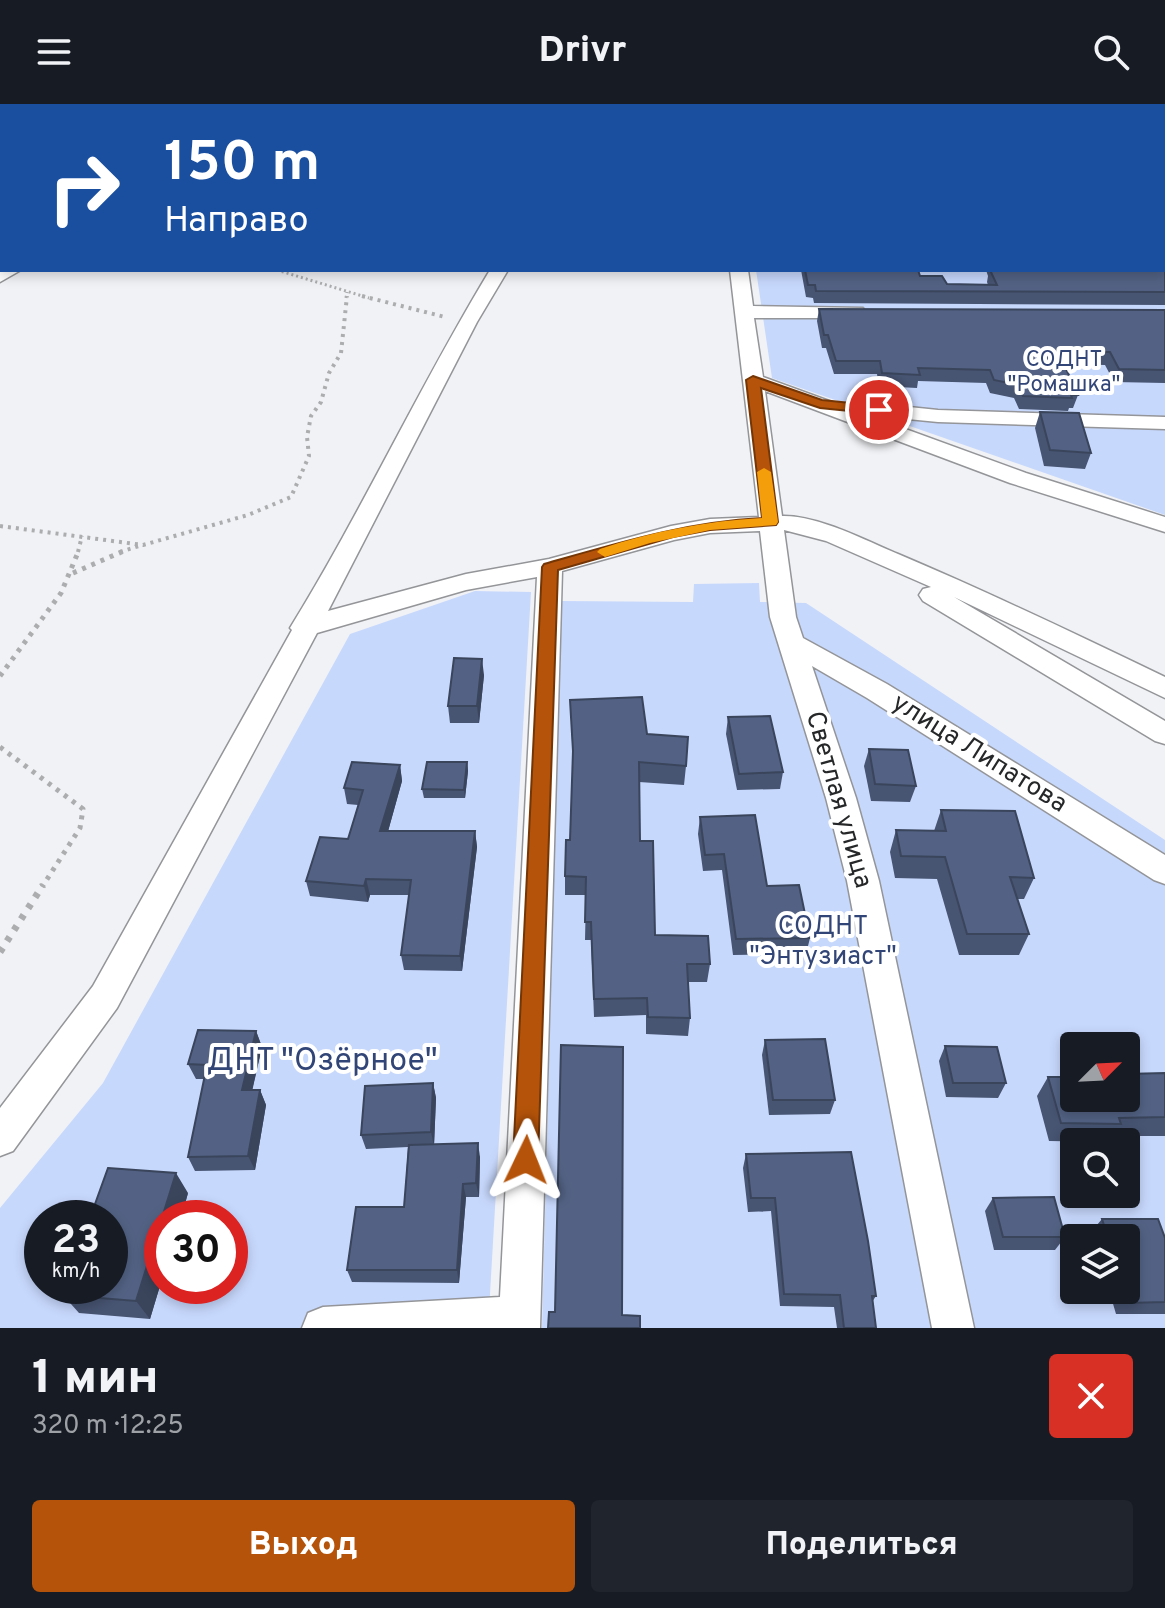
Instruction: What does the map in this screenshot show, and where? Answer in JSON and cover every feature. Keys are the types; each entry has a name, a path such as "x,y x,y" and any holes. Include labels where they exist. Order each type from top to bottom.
{"street":[{"path":"0,1138 105,997 498,272"},
{"name":"Светлая улица","path":"739,272 780,602 841,798 863,881 953,1328"},
{"path":"745,312 869,312"},
{"path":"753,380 1018,478 1165,525"},
{"path":"820,404 938,416 1165,423"},
{"path":"303,628 466,582 550,567 769,509 981,599 1165,688"},
{"path":"834,536 1165,734"},
{"path":"323,1328 519,1322 550,567"},
{"name":"улица Липатова","path":"790,642 877,691 1165,871"}],"path":[{"path":"283,272 412,311 468,322"},
{"path":"73,573 102,558 248,515 291,497 309,456 307,437 311,416 321,402 329,373 341,353 347,292"},
{"path":"0,526 143,545"},
{"path":"0,676 62,593 73,573 82,536"},
{"path":"0,747 83,809 80,828 0,952"}],"green space":[{"name":"СОДНТ \"Ромашка\"","path":"756,272 1165,272 1165,515 772,378"},
{"name":"СОДНТ \"Энтузиаст\"","path":"759,583 760,602 806,603 1165,840 1165,1328 542,1328 561,601 693,602 694,584"},
{"name":"ДНТ \"Озёрное\"","path":"475,591 531,592 488,1328 0,1328 0,1208 103,1083 350,634"}],"building":[{"path":"805,272 919,272 920,276 942,276 947,284 997,285 991,272 1165,272 1165,292 816,291 815,285 808,285"},
{"path":"819,309 1165,310 1165,370 1119,369 1110,352 1058,351 1078,395 1071,395 1072,398 1023,396 1018,385 994,380 990,370 918,368 920,375 882,373 880,361 836,361 828,335 824,335"},
{"path":"1040,412 1079,413 1091,453 1050,450"},
{"path":"454,658 482,659 477,706 448,706"},
{"path":"642,697 647,734 688,737 686,766 639,762 640,841 653,841 655,935 708,936 710,964 687,964 690,1018 648,1017 647,998 594,999 591,922 585,922 586,877 565,876 566,840 570,840 573,751 570,700"},
{"path":"770,716 783,772 739,774 728,717"},
{"path":"869,749 908,750 916,786 875,784"},
{"path":"352,762 400,765 380,831 475,831 460,956 401,955 411,880 366,879 364,886 306,881 320,837 348,839 363,790 344,788"},
{"path":"427,762 467,762 464,790 422,789"},
{"path":"941,810 1015,811 1034,878 1010,877 1029,934 967,934 945,857 901,856 896,830 946,831"},
{"path":"755,815 767,886 799,885 810,938 736,939 724,854 705,855 700,817"},
{"path":"198,1030 256,1031 242,1090 260,1090 248,1156 188,1157 207,1065 188,1064"},
{"path":"825,1039 835,1100 773,1100 765,1040"},
{"path":"561,1045 623,1047 622,1315 640,1316 640,1328 548,1328 549,1312 555,1312"},
{"path":"945,1046 997,1047 1006,1083 953,1083"},
{"path":"1165,1073 1165,1117 1119,1118 1121,1124 1061,1123 1048,1077 1060,1077 1060,1112 1140,1112 1140,1074"},
{"path":"433,1083 431,1132 361,1135 365,1086"},
{"path":"478,1143 476,1183 463,1184 457,1270 347,1270 356,1207 404,1207 409,1145"},
{"path":"851,1152 876,1296 872,1296 876,1328 844,1328 840,1295 784,1294 775,1198 751,1198 746,1154"},
{"path":"108,1168 176,1173 168,1200 144,1200 144,1275 136,1301 128,1300 128,1200 96,1200"},
{"path":"1054,1197 1061,1224 1060,1237 1003,1237 993,1198"},
{"path":"1102,1219 1158,1219 1165,1238 1165,1302 1140,1303 1140,1224 1104,1224"}],"slow traffic":[{"path":"605,552 671,533 710,526 770,522 764,472"}],"route":[{"path":"526,1160 550,567 671,533 710,526 770,522 753,380 820,404 879,410"}]}
